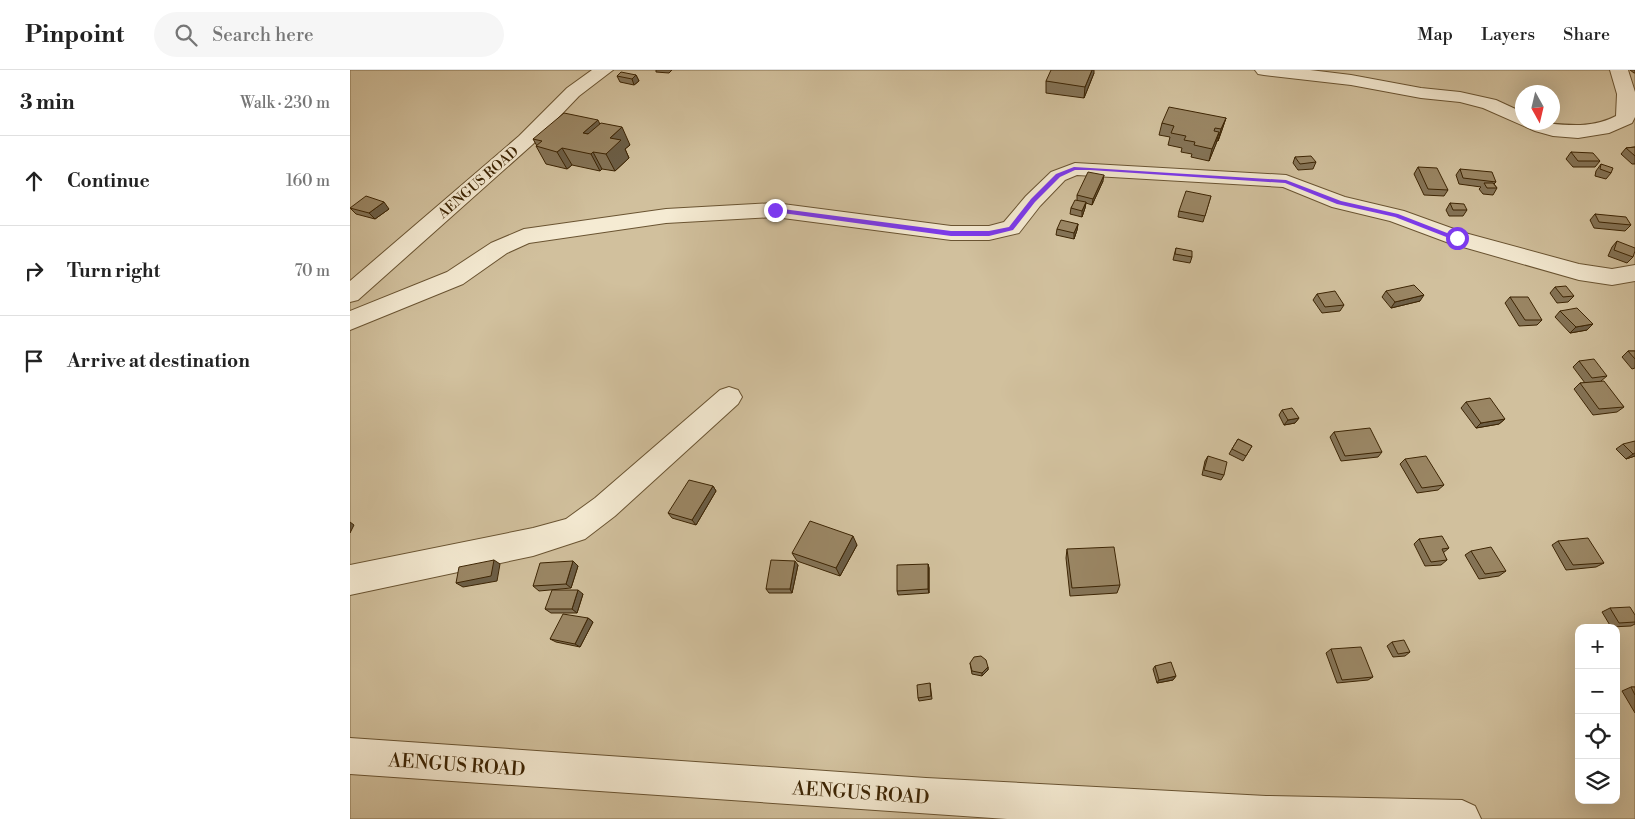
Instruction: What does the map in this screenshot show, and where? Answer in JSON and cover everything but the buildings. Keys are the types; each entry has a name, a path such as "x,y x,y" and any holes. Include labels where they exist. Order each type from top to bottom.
{"street":[{"name":"AENGUS ROAD","path":"350,294 526,140 573,92 604,70"},
{"path":"1264,70 1351,80 1421,93 1460,97 1489,104 1515,116"},
{"path":"1550,130 1569,133 1617,124 1625,119 1628,111 1627,95 1619,70"},
{"path":"350,321 455,278 499,248 524,236 666,216 775,210 951,234 989,234 1011,228 1033,201 1058,176 1074,169 1286,182 1339,202 1396,216 1457,238 1579,272 1612,277 1635,273"},
{"path":"350,580 533,542 574,530 605,507 729,397"},
{"name":"AENGUS ROAD","path":"350,756 926,796 1266,815 1462,819"}],"shaded area":[{"path":"350,70 1635,70 1635,819 350,819"}],"route":[{"path":"775,210 951,234 989,234 1011,228 1033,201 1064,172 1074,169 1090,169 1286,182 1339,202 1359,208 1374,209 1426,225 1457,238"}]}
